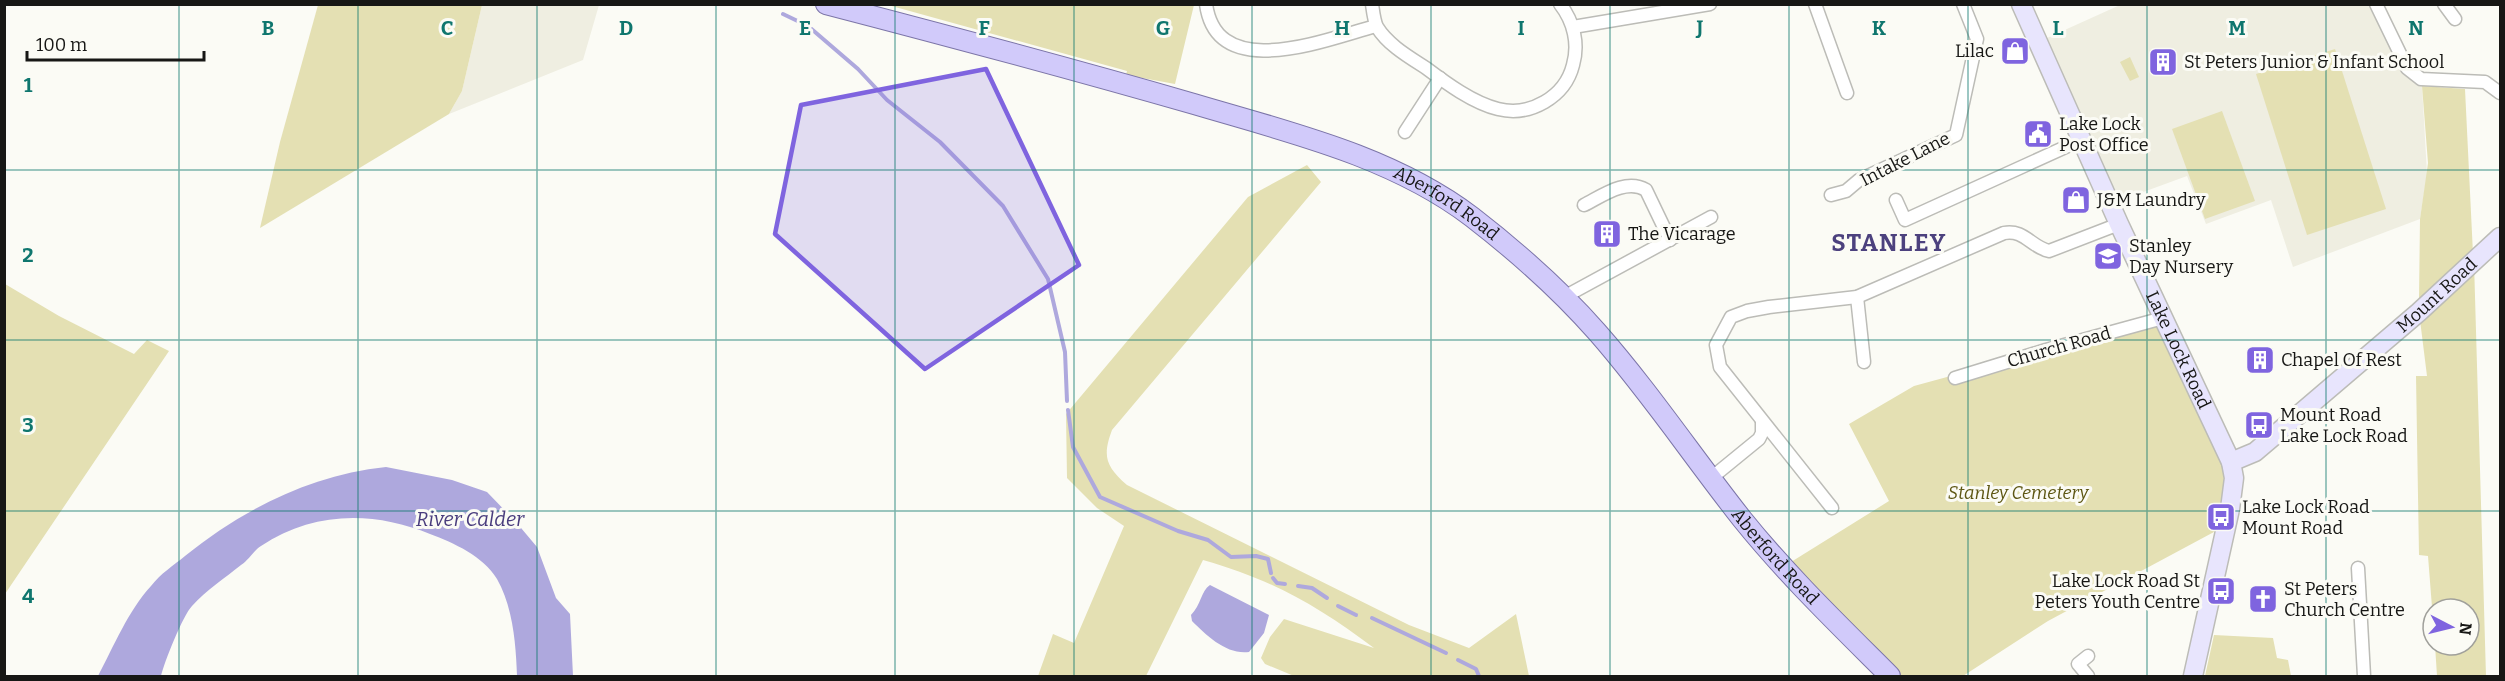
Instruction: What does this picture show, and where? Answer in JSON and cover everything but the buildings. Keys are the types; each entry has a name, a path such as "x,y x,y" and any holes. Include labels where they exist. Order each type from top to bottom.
{"main road":[{"name":"Aberford Road","path":"826,4 1080,71 1306,137 1356,156 1432,191 1469,214 1564,297 1598,332 1710,479 1788,573 1890,676"}],"street":[{"path":"1206,4 1207,14 1218,32 1246,50 1280,51 1376,26"},
{"path":"1372,4 1376,26 1399,50 1440,78 1498,109 1521,110 1536,106 1558,92 1568,78 1576,54 1573,27 1560,4"},
{"path":"1573,27 1710,4"},
{"path":"1815,4 1847,93"},
{"name":"Intake Lane","path":"1831,195 1846,191 1859,180 1956,135 1977,39 1963,4"},
{"name":"Lake Lock Road","path":"2021,4 2119,224 2231,462 2234,478 2230,509 2193,676"},
{"path":"2376,4 2407,68 2421,79 2477,81 2491,84 2500,93"},
{"path":"2445,4 2455,19"},
{"path":"1405,132 1440,78"},
{"path":"1896,200 1905,220 2081,140"},
{"path":"1584,205 1626,185 1640,186 1646,190 1670,240"},
{"path":"1564,297 1711,217"},
{"path":"1832,508 1720,367 1716,359 1716,345 1731,317 1747,311 1857,297 2004,233 2019,233 2038,248 2049,250 2065,247 2119,224"},
{"name":"Mount Road","path":"2231,462 2255,452 2419,312 2500,237"},
{"path":"1857,297 1865,365"},
{"name":"Church Road","path":"1955,378 2163,318"},
{"path":"1710,479 1759,439 1763,427 1762,421"},
{"path":"2358,568 2364,676"},
{"path":"2088,656 2078,664 2088,676"}],"highlighted area":[{"path":"986,69 1079,265 925,369 775,234 801,105"}],"shaded area":[{"path":"482,5 599,5 583,60 449,114 462,91"},
{"path":"2120,5 2368,5 2404,72 2422,86 2427,174 2420,219 2293,267 2271,200 2206,224 2187,176 2116,202 2047,38"}],"green space":[{"path":"318,5 482,5 462,91 449,114 260,228 280,142"},
{"path":"888,5 1194,5 1175,84 1126,75 1127,71"},
{"path":"2335,49 2386,209 2307,235 2256,74"},
{"path":"2130,57 2139,77 2130,81 2120,62"},
{"path":"2422,86 2465,89 2473,254 2419,299 2420,219 2428,163"},
{"path":"2222,111 2255,201 2205,219 2172,129"},
{"path":"1307,165 1321,182 1112,430 1107,447 1110,466 1127,485 1409,625 1469,648 1516,614 1529,676 1294,676 1265,664 1261,658 1270,637 1284,619 1374,648 1333,619 1293,595 1251,576 1203,560 1146,676 1038,676 1053,634 1074,643 1124,526 1097,508 1067,478 1066,414 1248,197"},
{"path":"2474,262 2486,676 2437,676 2436,657 2481,657 2481,597 2431,597 2428,556 2419,555 2416,376 2427,376 2419,312"},
{"path":"5,284 59,316 134,354 147,340 169,351 5,594"},
{"name":"Stanley Cemetery","path":"2163,318 2231,462 2227,525 2048,621 1963,676 1890,676 1783,567 1889,501 1849,424 1914,386"},
{"path":"2214,635 2273,638 2277,658 2288,660 2291,676 2205,676"}],"water":[{"name":"River Calder","path":"386,467 452,480 487,492 516,522 537,547 556,598 570,614 573,676 517,676 514,639 507,602 497,579 476,557 449,542 409,526 366,518 344,518 301,526 281,534 258,548 244,563 203,595 188,611 161,676 98,676 135,606 163,574 207,539 254,509 305,486 358,471"},
{"path":"1210,585 1269,615 1264,633 1249,652 1233,651 1225,647 1192,621 1191,615"}],"waterway":[{"path":"783,14 808,26 858,69 887,100 940,142 1003,206 1048,279 1065,352 1067,401"},
{"path":"1068,410 1073,447 1100,497 1178,531 1208,540 1231,557 1256,556 1268,559 1271,573"},
{"path":"1273,578 1277,583 1285,584"},
{"path":"1298,586 1312,588 1327,598"},
{"path":"1338,606 1356,615"},
{"path":"1372,618 1446,653"},
{"path":"1458,660 1476,669 1479,676"}],"place":[{"name":"Lilac","path":"2015,51"},
{"name":"St Peters Junior & Infant School","path":"2163,62"},
{"name":"Lake Lock Post Office","path":"2038,134"},
{"name":"J&M Laundry","path":"2076,200"},
{"name":"The Vicarage","path":"1607,234"},
{"name":"Stanley Day Nursery","path":"2108,256"},
{"name":"Chapel Of Rest","path":"2260,360"},
{"name":"Mount Road Lake Lock Road","path":"2259,425"},
{"name":"Lake Lock Road Mount Road","path":"2221,517"},
{"name":"Lake Lock Road St Peters Youth Centre","path":"2221,591"},
{"name":"St Peters Church Centre","path":"2263,599"}],"district":[{"name":"STANLEY","path":"1889,243"}]}
